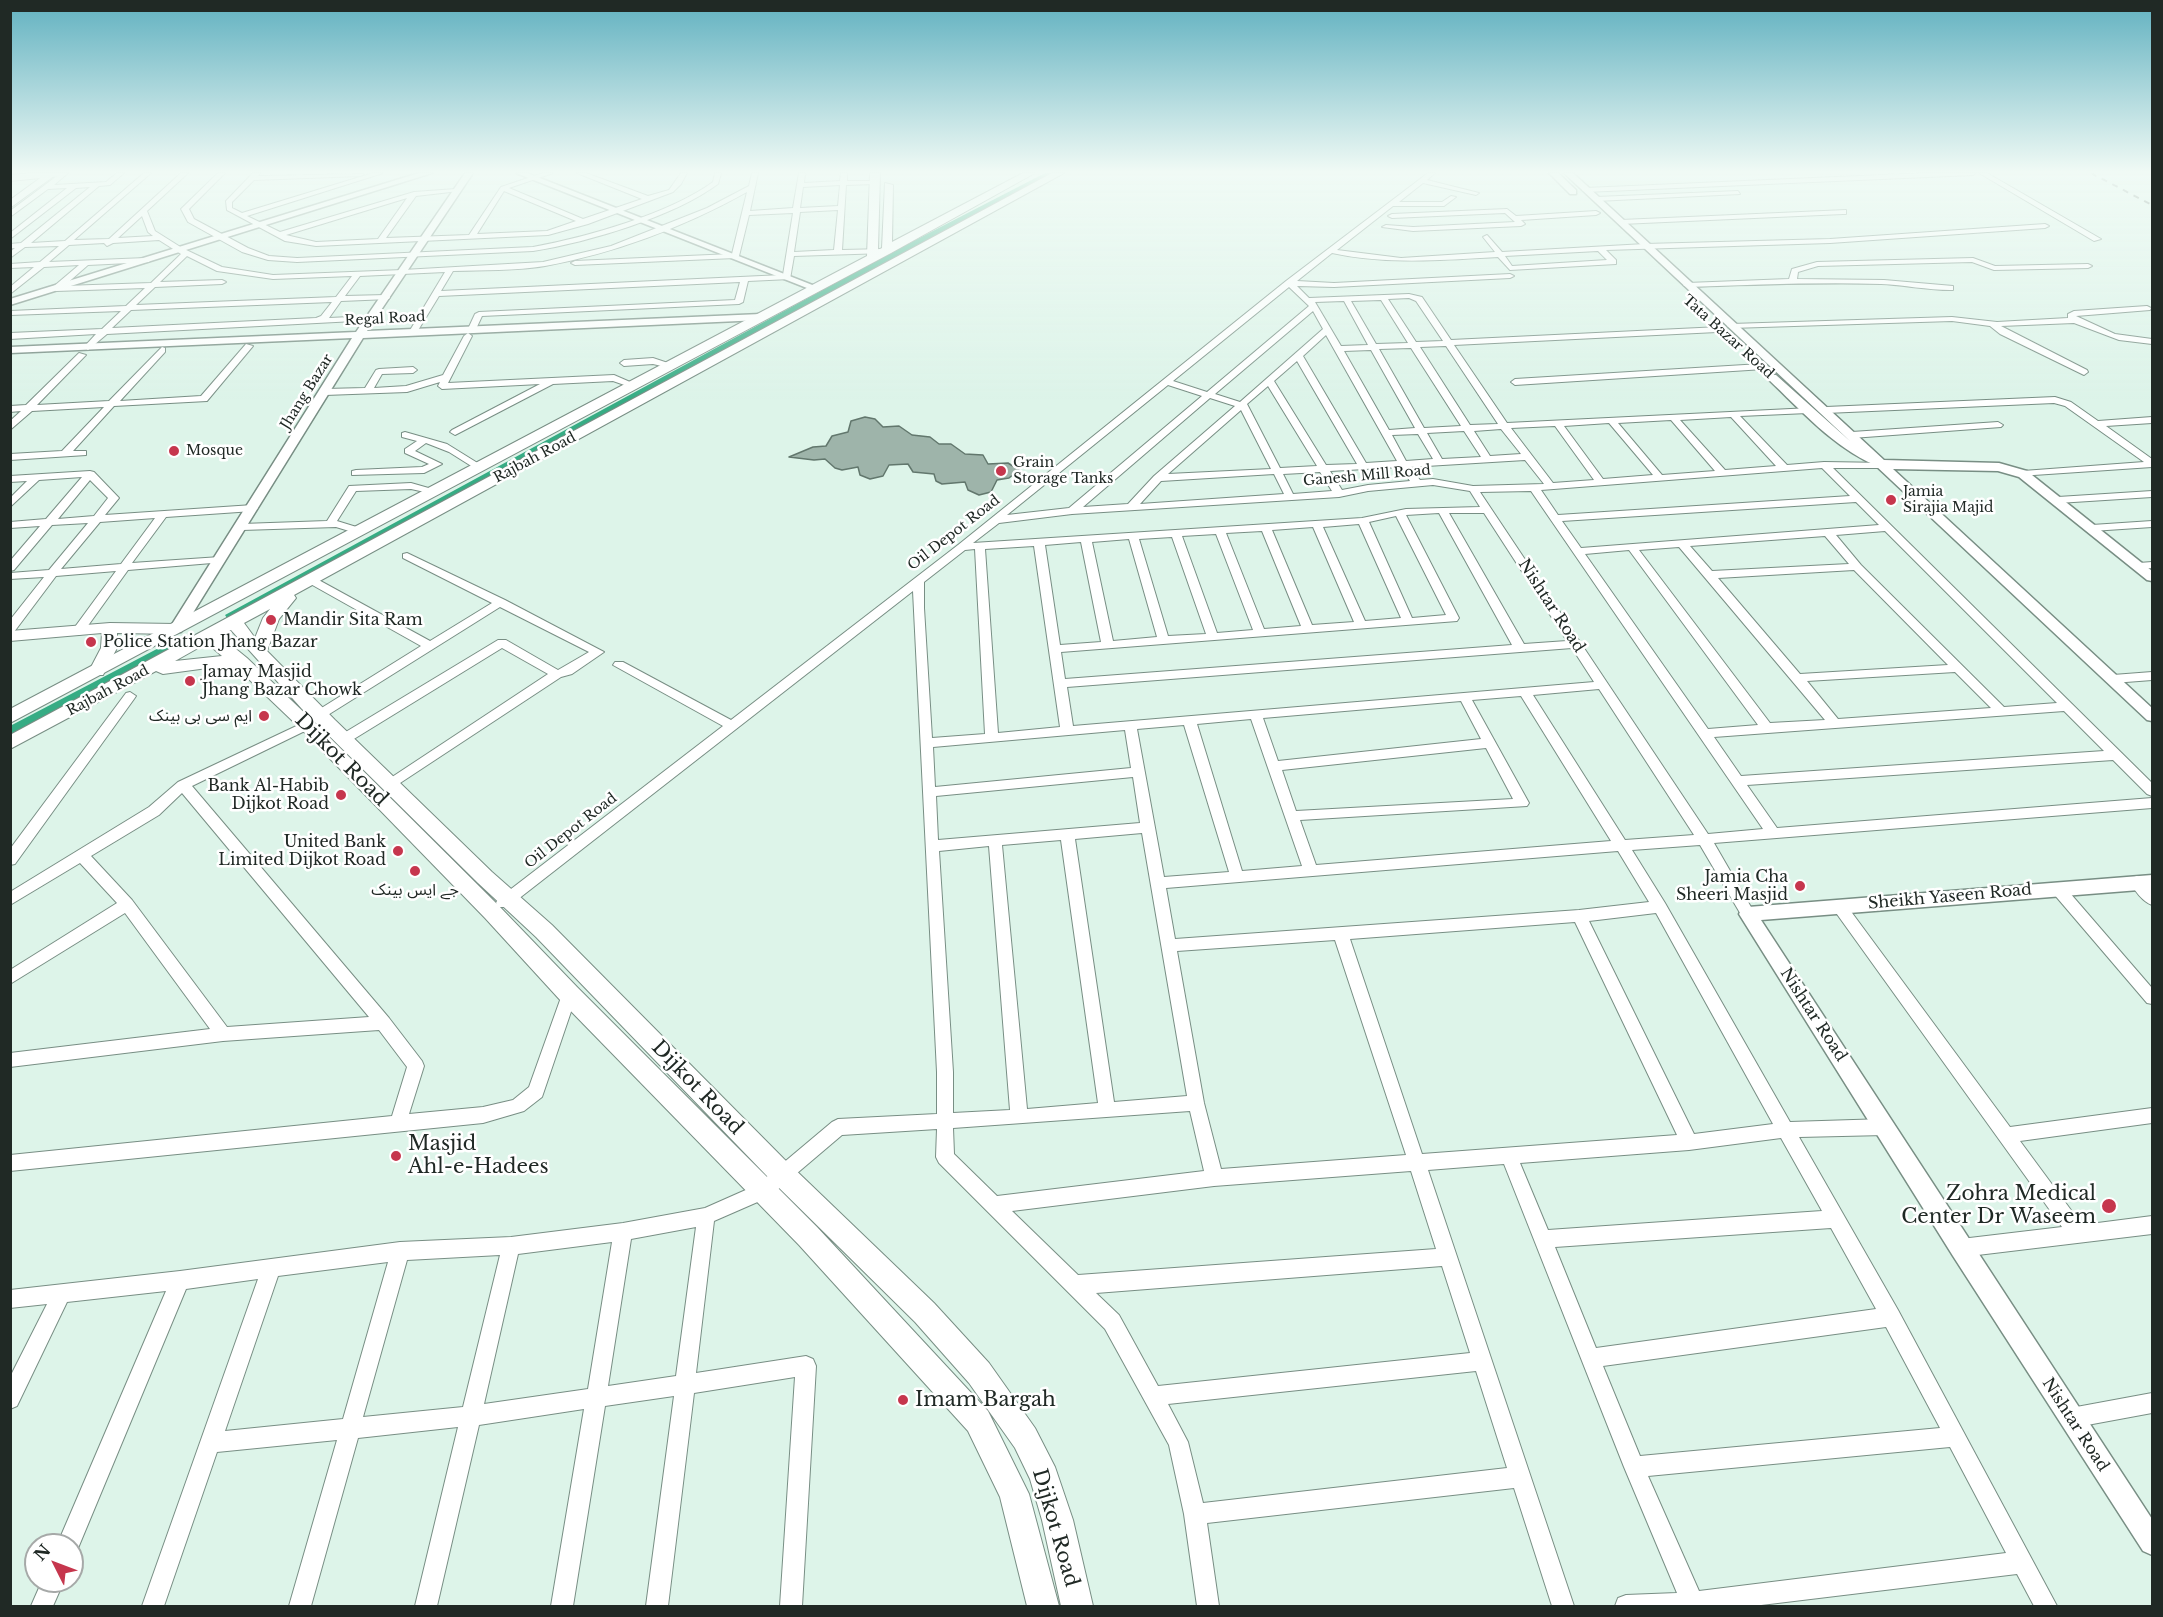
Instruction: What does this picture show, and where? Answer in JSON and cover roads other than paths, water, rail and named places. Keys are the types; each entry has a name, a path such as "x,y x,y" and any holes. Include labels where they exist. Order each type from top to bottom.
{"main road":[{"path":"877,248 877,254"},
{"path":"877,254 880,248"},
{"name":"Rajbah Road","path":"10,743 210,637 304,584 453,489 479,467 888,248"},
{"name":"Rajbah Road","path":"10,717 359,531 453,489 915,248"},
{"path":"132,678 168,667 250,656 271,618 304,584"},
{"name":"Dijkot Road","path":"234,622 250,656 313,720 500,906 544,931 783,1175 933,1322 993,1390 1026,1439 1046,1482 1063,1542 1077,1606"},
{"path":"97,671 109,648 110,628"},
{"path":"10,636 110,628 176,629"},
{"name":"Dijkot Road","path":"210,637 250,656"},
{"name":"Dijkot Road","path":"313,720 344,739 391,784 500,906 569,994 808,1236 978,1421 1014,1494 1043,1606"}],"street":[{"path":"10,292 61,248"},
{"path":"179,248 220,269 273,277 735,256"},
{"path":"10,302 190,248"},
{"path":"242,248 268,258 297,260 536,248"},
{"name":"Jhang Bazar","path":"176,629 242,527 358,338 418,248"},
{"path":"543,264 610,248"},
{"path":"716,248 815,288"},
{"path":"735,256 737,248"},
{"path":"787,277 793,248"},
{"path":"1495,248 1510,268 1613,262 1601,250"},
{"path":"1331,250 1355,256 1401,260 1626,248"},
{"path":"1634,248 1667,281"},
{"name":"Tata Bazar Road","path":"1648,248 1687,285 1728,332 1826,410 2152,716"},
{"name":"Oil Depot Road","path":"500,906 962,547 1331,250"},
{"path":"10,428 183,251"},
{"path":"792,254 838,252 877,254"},
{"path":"56,289 94,256"},
{"path":"10,266 146,260"},
{"path":"1792,281 1794,271 1817,264 1973,260 1994,268 2088,266"},
{"path":"413,332 452,269"},
{"path":"317,321 324,318 359,272"},
{"path":"1289,283 1334,285 1510,276"},
{"path":"436,294 787,277"},
{"path":"633,385 614,378 442,386 479,314 739,302 744,280"},
{"path":"1687,285 1792,281 1884,282 1950,288"},
{"path":"56,289 222,282"},
{"path":"1289,283 1311,303 1403,464 1417,483"},
{"name":"Tata Bazar Road","path":"1675,289 1684,297"},
{"path":"1072,512 1210,394 1311,303 1383,297 1409,296 1419,299 1504,426 1551,486"},
{"path":"10,313 386,297"},
{"path":"1383,297 1487,459"},
{"path":"1347,300 1439,462"},
{"path":"2147,308 2074,313 2071,316 2108,337 2138,342 2152,341"},
{"path":"10,336 371,318"},
{"name":"Regal Road","path":"10,358 85,351 757,319"},
{"path":"1728,332 1952,319 1992,323 2075,320"},
{"name":"Tata Bazar Road","path":"1709,321 1717,329 1728,332"},
{"path":"1992,323 2003,332 2084,372"},
{"path":"1338,350 1717,329"},
{"path":"1131,507 1158,478 1244,406 1327,330"},
{"name":"Regal Road","path":"10,351 162,350 249,346 413,332 470,332"},
{"path":"10,409 204,399 249,346"},
{"path":"65,454 162,350"},
{"path":"1299,356 1363,466"},
{"name":"Tata Bazar Road","path":"1752,359 1857,453 1885,465"},
{"path":"624,363 653,361 670,365"},
{"path":"1515,382 1761,367"},
{"path":"368,390 379,372 413,370"},
{"path":"325,392 407,389 446,378"},
{"path":"455,432 553,381"},
{"path":"1167,382 1244,406 1290,497"},
{"path":"1270,382 1339,494"},
{"path":"1826,410 2055,400 2068,404 2152,463"},
{"path":"1385,433 1808,410"},
{"path":"1733,414 1784,468"},
{"path":"1673,417 1723,473"},
{"path":"1611,420 1660,478"},
{"path":"2097,424 2152,420"},
{"path":"1557,423 1601,483"},
{"path":"1852,435 1998,424"},
{"path":"405,435 453,449 479,467"},
{"path":"356,473 424,470 437,464 408,451 425,440"},
{"path":"10,458 83,453"},
{"path":"1158,478 1526,457"},
{"path":"2023,474 2152,463"},
{"path":"1824,465 2152,791"},
{"name":"Ganesh Mill Road","path":"995,520 1131,507 1339,494 1368,488 1433,482 1473,489 1534,488 1824,465 1885,465"},
{"path":"1885,465 1999,466 2023,474 2152,577"},
{"path":"10,568 90,474"},
{"path":"10,480 90,474 114,498 10,629"},
{"path":"10,504 36,478"},
{"path":"330,524 353,488 411,486 453,489"},
{"path":"1534,488 1773,833"},
{"name":"Nishtar Road","path":"1473,489 1704,839 1748,914 1960,1248 2152,1542"},
{"path":"2058,500 2152,494"},
{"path":"1555,518 1857,499"},
{"path":"10,525 253,508"},
{"path":"962,547 1363,521 1376,515 1442,510 1487,510"},
{"path":"1442,510 1520,648"},
{"path":"1055,650 1453,618 1400,514"},
{"path":"78,631 162,515"},
{"path":"1363,521 1408,622"},
{"path":"1316,523 1360,626"},
{"path":"242,527 330,524 349,526 359,531"},
{"path":"2092,528 2152,524"},
{"path":"1265,526 1308,630"},
{"path":"1577,550 1885,528"},
{"path":"1219,529 1260,633"},
{"path":"1828,532 1857,567 2002,712"},
{"path":"1176,533 1213,637"},
{"path":"1133,535 1164,641"},
{"path":"1086,539 1108,645"},
{"path":"1039,543 1067,730"},
{"path":"1682,543 1834,722"},
{"path":"980,547 992,738"},
{"path":"1632,547 1767,728"},
{"path":"391,784 556,674 568,671 598,652 407,556"},
{"path":"10,576 220,560"},
{"path":"2139,566 2152,565"},
{"path":"1708,574 1857,567"},
{"path":"919,579 918,608 945,1072 945,1157 1112,1322 1178,1442 1195,1514 1208,1606"},
{"path":"304,584 430,646"},
{"path":"10,899 154,811 183,785 313,720 501,602"},
{"path":"344,739 502,643 556,674"},
{"path":"1061,683 1576,644"},
{"path":"619,665 731,725"},
{"path":"1797,678 1958,668"},
{"path":"2113,679 2152,676"},
{"path":"927,743 1602,685"},
{"path":"1524,691 1660,907 1891,1317 1953,1437 2046,1606"},
{"path":"10,860 130,696"},
{"path":"1291,816 1522,803 1464,696"},
{"path":"1704,734 1834,722 2066,707"},
{"path":"1255,714 1311,870"},
{"path":"1189,720 1238,876"},
{"path":"1130,725 1196,1103 1214,1179"},
{"path":"1274,766 1489,743"},
{"path":"1737,781 2115,755"},
{"path":"929,792 1138,772"},
{"path":"183,785 383,1023 416,1066 398,1123"},
{"path":"1158,883 2152,803"},
{"path":"932,846 1148,827"},
{"path":"1067,834 1107,1109"},
{"path":"995,841 1019,1117"},
{"path":"81,855 127,904 223,1034"},
{"path":"2145,882 2152,899"},
{"name":"Sheikh Yaseen Road","path":"1748,914 2145,882"},
{"path":"2058,889 2152,998"},
{"path":"10,978 127,904"},
{"path":"1839,906 2078,1233"},
{"path":"1169,946 1579,916 1660,907"},
{"path":"1579,916 1689,1142"},
{"path":"1341,934 1563,1606"},
{"path":"10,1163 483,1116 518,1106 536,1092 569,994"},
{"path":"10,1060 223,1034 383,1023"},
{"path":"10,1299 272,1269 400,1251 511,1246 623,1232 706,1216 763,1191 838,1127 1019,1117 1196,1103"},
{"path":"2006,1135 2152,1115"},
{"path":"994,1205 1214,1179 1689,1142 1786,1130 1885,1127"},
{"path":"1509,1156 1634,1467 1694,1605"},
{"path":"657,1606 706,1216"},
{"path":"1542,1239 1836,1219"},
{"path":"1960,1248 2152,1225"},
{"path":"562,1606 623,1232"},
{"path":"426,1606 511,1246"},
{"path":"300,1606 400,1251"},
{"path":"1075,1285 1448,1257"},
{"path":"153,1606 272,1269"},
{"path":"73,1533 180,1280"},
{"path":"10,1399 62,1293"},
{"path":"1590,1358 1891,1317"},
{"path":"1153,1396 1482,1360"},
{"path":"212,1442 472,1416 806,1366 791,1606"},
{"path":"2071,1418 2152,1403"},
{"path":"1634,1467 1953,1437"},
{"path":"1195,1514 1520,1477"},
{"path":"1626,1606 1694,1605 2023,1562"}],"waterway":[{"path":"232,615 906,248"},
{"path":"10,733 174,645"}],"place":[{"name":"Mosque","path":"174,451"},
{"name":"Grain Storage Tanks","path":"1001,471"},
{"name":"Jamia Sirajia Majid","path":"1891,500"},
{"name":"Mandir Sita Ram","path":"271,620"},
{"name":"Police Station Jhang Bazar","path":"91,642"},
{"name":"Jamay Masjid Jhang Bazar Chowk","path":"190,681"},
{"name":"ایم سی بی بینک","path":"264,716"},
{"name":"Bank Al-Habib Dijkot Road","path":"341,795"},
{"name":"United Bank Limited Dijkot Road","path":"398,851"},
{"name":"جے ایس بینک","path":"415,871"},
{"name":"Jamia Cha Sheeri Masjid","path":"1800,886"},
{"name":"Masjid Ahl-e-Hadees","path":"396,1156"},
{"name":"Zohra Medical Center Dr Waseem","path":"2109,1206"},
{"name":"Imam Bargah","path":"903,1400"}]}
